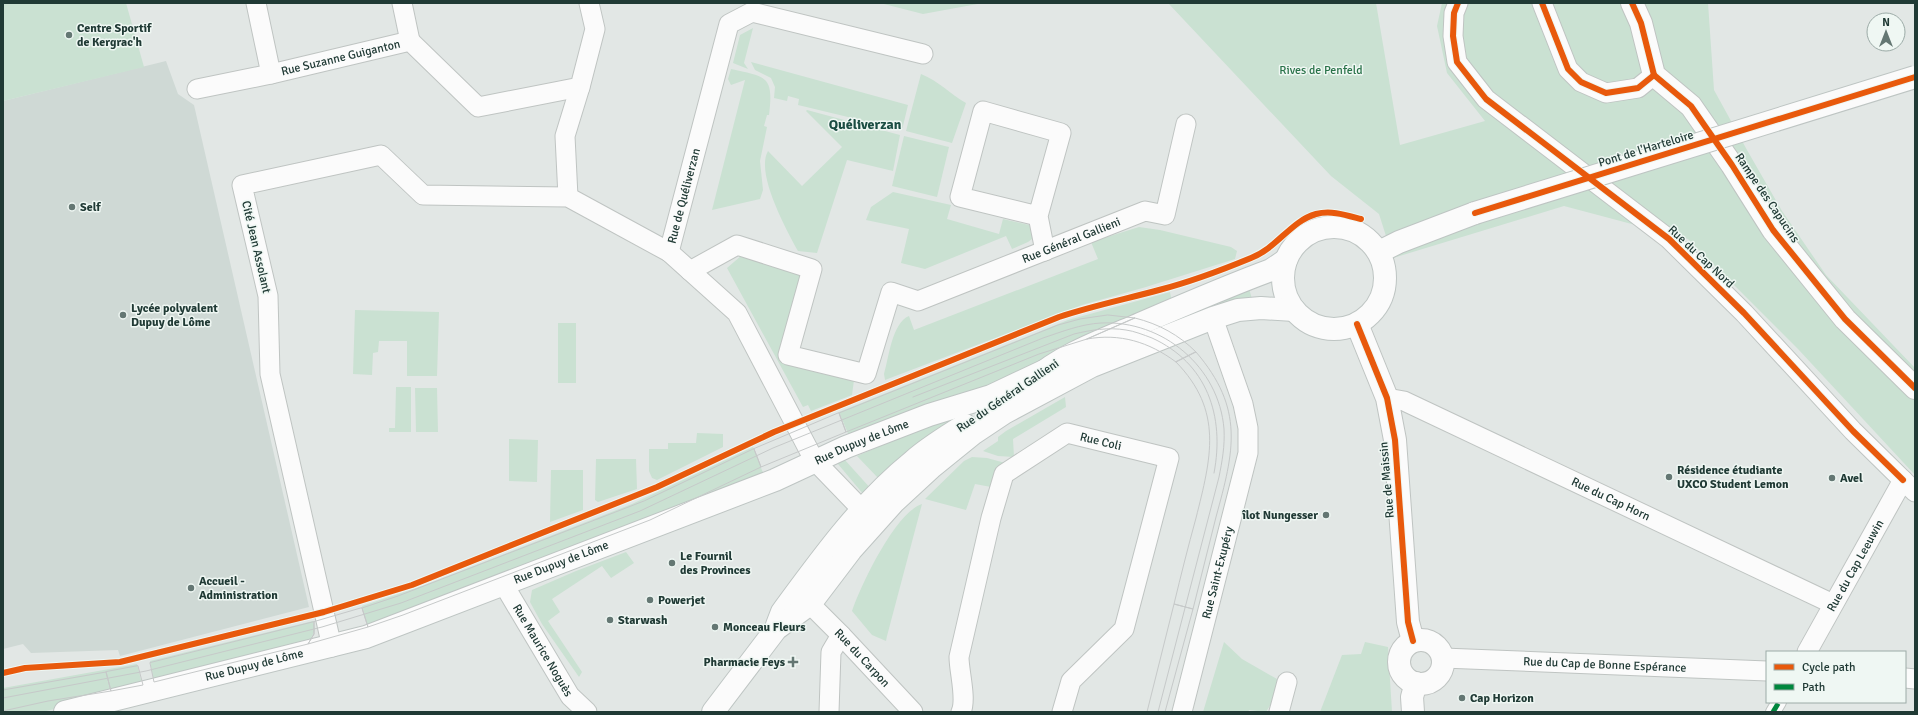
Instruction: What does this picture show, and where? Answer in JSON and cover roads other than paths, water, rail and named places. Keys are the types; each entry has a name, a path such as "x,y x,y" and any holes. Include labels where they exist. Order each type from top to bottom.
{"main road":[{"path":"1632,3 1641,23 1654,75"},
{"name":"Rampe des Capucins","path":"1654,75 1691,106 1732,165 1773,230 1845,319 1915,388"},
{"name":"Pont de l'Harteloire","path":"1379,252 1399,242 1475,213 1915,77"},
{"path":"1333,227 1354,231 1368,240 1379,252 1385,278 1383,292 1377,305 1368,316 1357,324 1340,328 1323,328 1307,322 1294,310 1287,299 1283,286 1283,273 1286,260 1294,246 1306,235 1322,228 1333,227"},
{"name":"Rue du Général Gallieni","path":"713,712 776,630 810,604 851,550 868,517 912,461 940,441 1022,389 1044,371 1103,340 1164,312 1271,270 1286,260"},
{"name":"Rue du Général Gallieni","path":"776,630 782,612 836,539 868,517 894,502 932,467 974,433 1004,413 1092,366 1213,318 1238,310 1261,308 1294,310"},
{"name":"Rue de Maissin","path":"1357,324 1387,398 1395,440 1408,622 1413,641"},
{"name":"Rue Dupuy de Lôme","path":"65,712 120,705 372,635 775,480 814,460 929,415 991,396 1044,371"},
{"path":"1413,641 1430,642 1436,646 1442,658 1440,672 1436,677 1423,683 1416,683 1404,675 1399,661 1405,646 1413,641"},
{"path":"1413,712 1412,697 1416,683"}],"street":[{"name":"Rue Suzanne Guiganton","path":"256,3 271,74"},
{"name":"Rue Suzanne Guiganton","path":"402,3 410,40 478,107 580,87"},
{"path":"589,3 595,28 580,87 565,136 568,197 669,252"},
{"name":"Rue du Cap Nord","path":"1458,3 1454,13 1453,36 1457,62 1486,99 1669,240 1744,313 1853,431 1909,486"},
{"path":"1542,3 1568,69 1581,82 1606,93 1638,88 1654,75"},
{"name":"Rue de Quéliverzan","path":"868,517 814,460 737,313 669,252 729,24 752,12 923,54"},
{"name":"Rue Suzanne Guiganton","path":"197,90 271,74 410,40"},
{"path":"1038,216 960,197 983,111 1061,133 1038,216 1045,251"},
{"name":"Rue Général Gallieni","path":"690,271 737,245 812,269 788,355 866,374 891,292 918,301 1145,211 1165,216 1186,124"},
{"name":"Cité Jean Assolant","path":"332,647 270,374 268,296 242,185 381,155 423,195 568,197"},
{"name":"Rue Saint-Exupéry","path":"1182,712 1248,453 1248,428 1243,404 1213,318"},
{"name":"Rue du Cap Horn","path":"1387,398 1404,401 1832,604"},
{"name":"Rue Coli","path":"961,712 964,704 959,674 959,657 991,518 1004,474 1067,433 1169,458 1124,629 1071,681 1062,712"},
{"name":"Rue du Cap Leeuwin","path":"1808,651 1832,604 1909,486"},
{"name":"Rue Maurice Noguès","path":"504,585 570,696 587,712"},
{"name":"Rue du Carpon","path":"810,604 913,712"},
{"path":"829,712 831,652 841,635"},
{"name":"Rue du Cap de Bonne Espérance","path":"1442,658 1766,671"},
{"path":"1279,712 1286,682"},
{"path":"1773,712 1778,703"}],"tram line":[{"path":"1108,315 1135,318 1087,339 1039,354 846,432 839,413 1058,325 1080,319 1108,315"},
{"path":"1135,318 1152,323 1176,335 1196,352 1176,362 1145,344 1123,338 1099,337 1087,339 1135,318"},
{"path":"3,698 146,671 322,627 401,603 640,511 773,448 1043,338 1079,327 1101,323 1124,324 1146,330 1166,339 1184,352 1199,367 1211,386 1220,407 1224,429 1224,448 1219,477 1158,712"},
{"path":"913,397 1074,334 1106,329 1132,331 1152,338 1171,349 1186,362 1199,377 1208,394 1214,412 1217,431 1217,452 1214,473"},
{"path":"1196,352 1212,373 1229,412 1231,451 1193,609 1174,604 1206,475 1210,436 1207,417 1201,399 1191,380 1176,362 1196,352"},
{"path":"839,413 846,432 761,467 754,449 839,413"},
{"path":"754,449 761,467 650,520 368,627 362,608 398,596 644,501 754,449"},
{"path":"1147,712 1174,604 1193,609 1165,712"},
{"path":"362,608 368,627 308,644 314,634 314,622 362,608"},
{"path":"314,622 314,634 308,644 154,682 150,663 314,622"},
{"path":"138,666 143,685 111,691 106,672 138,666"},
{"path":"3,690 106,672 111,691 48,701 3,711"}],"place":[{"name":"Centre Sportif de Kergrac'h","path":"69,35"},
{"name":"Self","path":"72,207"},
{"name":"Lycée polyvalent Dupuy de Lôme","path":"123,315"},
{"name":"Résidence étudiante UXCO Student Lemon","path":"1669,477"},
{"name":"Avel","path":"1832,478"},
{"name":"îlot Nungesser","path":"1326,515"},
{"name":"Le Fournil des Provinces","path":"672,563"},
{"name":"Accueil - Administration","path":"191,588"},
{"name":"Powerjet","path":"650,600"},
{"name":"Starwash","path":"610,620"},
{"name":"Monceau Fleurs","path":"715,627"},
{"name":"Pharmacie Feys","path":"793,662"},
{"name":"Cap Horizon","path":"1462,698"}],"district":[{"name":"Quéliverzan","path":"865,124"}],"park label":[{"name":"Rives de Penfeld","path":"1321,70"}]}
